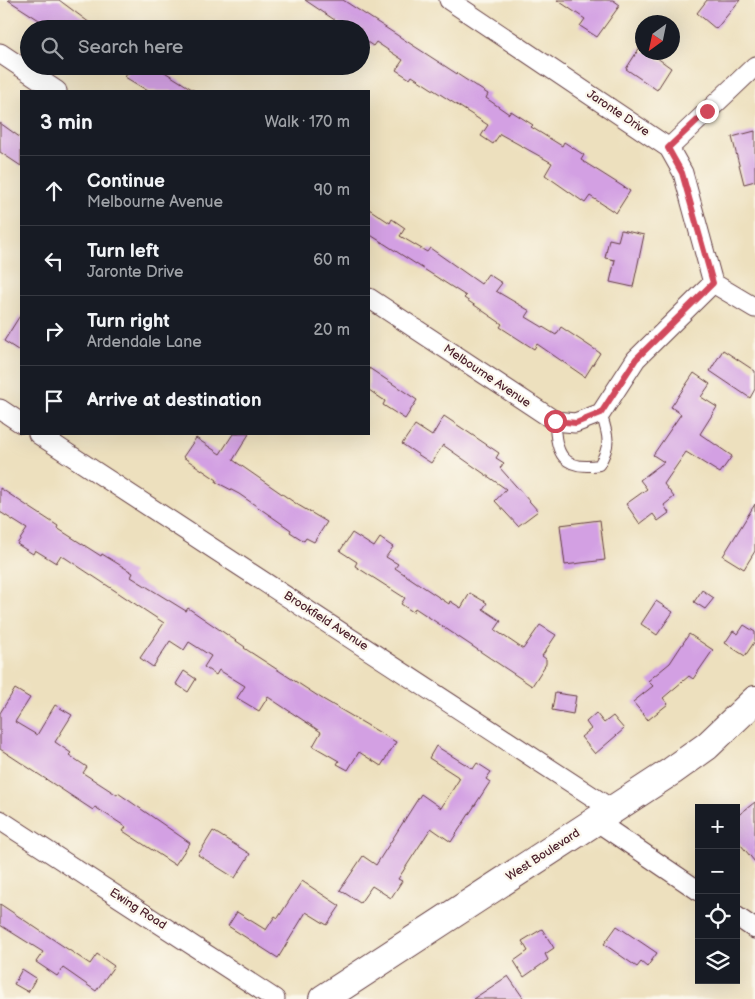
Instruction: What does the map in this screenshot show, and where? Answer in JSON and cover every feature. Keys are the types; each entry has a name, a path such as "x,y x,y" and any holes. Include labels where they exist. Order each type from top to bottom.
{"street":[{"name":"Jaronte Drive","path":"449,0 668,148 682,173 713,283"},
{"path":"0,53 20,66"},
{"path":"668,148 755,66"},
{"path":"34,75 56,90"},
{"path":"555,421 576,423 601,413 636,359 713,283 755,308"},
{"name":"Melbourne Avenue","path":"370,299 555,421"},
{"path":"0,409 20,421"},
{"name":"Brookfield Avenue","path":"39,435 605,815 695,888"},
{"name":"West Boulevard","path":"323,999 605,815 707,746 755,700"},
{"name":"Ewing Road","path":"0,820 275,999"},
{"path":"740,919 755,929"}],"lane":[{"path":"555,421 555,443 565,460 583,467 599,464 607,450 608,436 601,413"}],"building":[{"path":"8,0 59,0 86,20 39,20"},
{"path":"305,0 343,0 488,94 486,98 509,114 511,111 533,125 531,127 562,146 564,142 584,155 581,160 630,191 616,213 590,196 585,203 545,175 552,163 500,134 493,144 481,136 488,125 412,76 410,79 396,70 403,60 376,42 373,46 370,44 370,20 335,20"},
{"path":"557,0 613,0 620,5 597,37 580,26 585,19"},
{"path":"707,0 740,0 716,29 697,13"},
{"path":"635,55 635,60 660,60 671,68 657,90 626,69"},
{"path":"126,75 169,75 193,90 146,90 125,77"},
{"path":"0,123 20,137 20,165 0,152"},
{"path":"755,131 755,181 744,184 732,137"},
{"path":"370,210 390,223 392,219 405,228 400,236 427,252 430,248 481,284 488,274 502,283 496,291 530,311 526,317 556,335 561,327 600,353 585,377 537,344 534,349 500,327 502,324 464,298 466,296 370,235"},
{"path":"621,230 644,235 633,287 610,282 615,260 605,258 609,239 618,241"},
{"path":"20,316 20,351 4,341"},
{"path":"723,350 755,371 755,389 750,398 710,371"},
{"path":"370,369 417,400 405,419 383,405 385,401 370,391"},
{"path":"694,373 710,384 701,397 717,407 700,434 732,456 720,473 686,452 664,484 674,497 664,505 669,513 658,521 653,514 640,524 626,504 647,489 640,480 664,462 653,455 681,414 671,407"},
{"path":"444,416 499,453 496,458 504,463 500,468 538,511 518,526 495,501 506,489 443,445 431,463 402,444 415,425 432,436"},
{"path":"232,435 248,435 233,460 298,505 327,522 314,542 306,538 304,541 290,532 291,530 239,494 216,482 217,480 183,457 196,438 220,454"},
{"path":"0,488 58,526 57,528 101,556 102,554 133,573 131,577 186,611 188,608 244,648 321,698 396,742 381,766 359,752 348,770 337,764 339,761 313,746 321,732 268,697 259,711 237,698 245,686 219,670 216,675 204,667 211,656 189,642 184,650 170,641 153,667 140,658 164,623 61,555 56,563 35,550 33,554 17,544 27,529 0,512"},
{"path":"755,504 755,551 744,569 723,556"},
{"path":"600,520 605,560 565,565 560,525"},
{"path":"352,533 374,547 380,538 393,547 386,557 398,564 395,568 449,604 450,601 461,608 470,593 487,603 483,609 501,621 495,630 523,649 540,625 556,635 542,656 546,659 546,664 532,686 415,608 413,612 401,604 405,598 355,566 357,562 340,551"},
{"path":"702,590 714,598 705,609 694,602"},
{"path":"656,601 673,612 657,635 641,624"},
{"path":"744,625 755,632 755,641 745,656 725,643 733,631 738,634"},
{"path":"689,634 713,650 693,679 689,676 663,698 668,704 648,720 633,702 653,686 648,681 670,663"},
{"path":"184,671 196,679 188,692 176,684"},
{"path":"15,689 30,698 15,722 37,735 55,705 72,715 55,742 71,753 69,755 87,767 83,773 117,795 118,793 190,843 175,865 123,831 126,827 95,807 93,810 0,749 0,713"},
{"path":"555,693 576,696 573,714 552,710"},
{"path":"596,713 604,723 613,716 624,729 595,754 581,737 591,729 586,722"},
{"path":"436,746 473,769 477,763 491,772 486,779 490,782 451,842 431,828 398,879 402,881 391,898 372,886 360,903 340,890 363,856 376,865 421,794 441,808 460,778 429,758"},
{"path":"755,802 755,862 740,844 740,814"},
{"path":"213,831 250,854 235,878 198,855"},
{"path":"302,881 340,906 327,925 306,912 278,958 228,926 237,912 266,930 275,916 278,918"},
{"path":"0,904 90,964 97,954 114,966 96,991 63,968 57,976 36,962 43,952 0,925"},
{"path":"617,926 657,953 647,967 641,962 637,967 604,944"},
{"path":"542,929 554,948 545,954 548,960 524,977 514,961 528,951 522,941"},
{"path":"22,969 36,978 28,992 14,984"},
{"path":"508,976 524,999 473,999"}],"route":[{"path":"555,421 576,423 601,413 621,378 636,359 713,283 682,173 668,148 707,111"}]}
